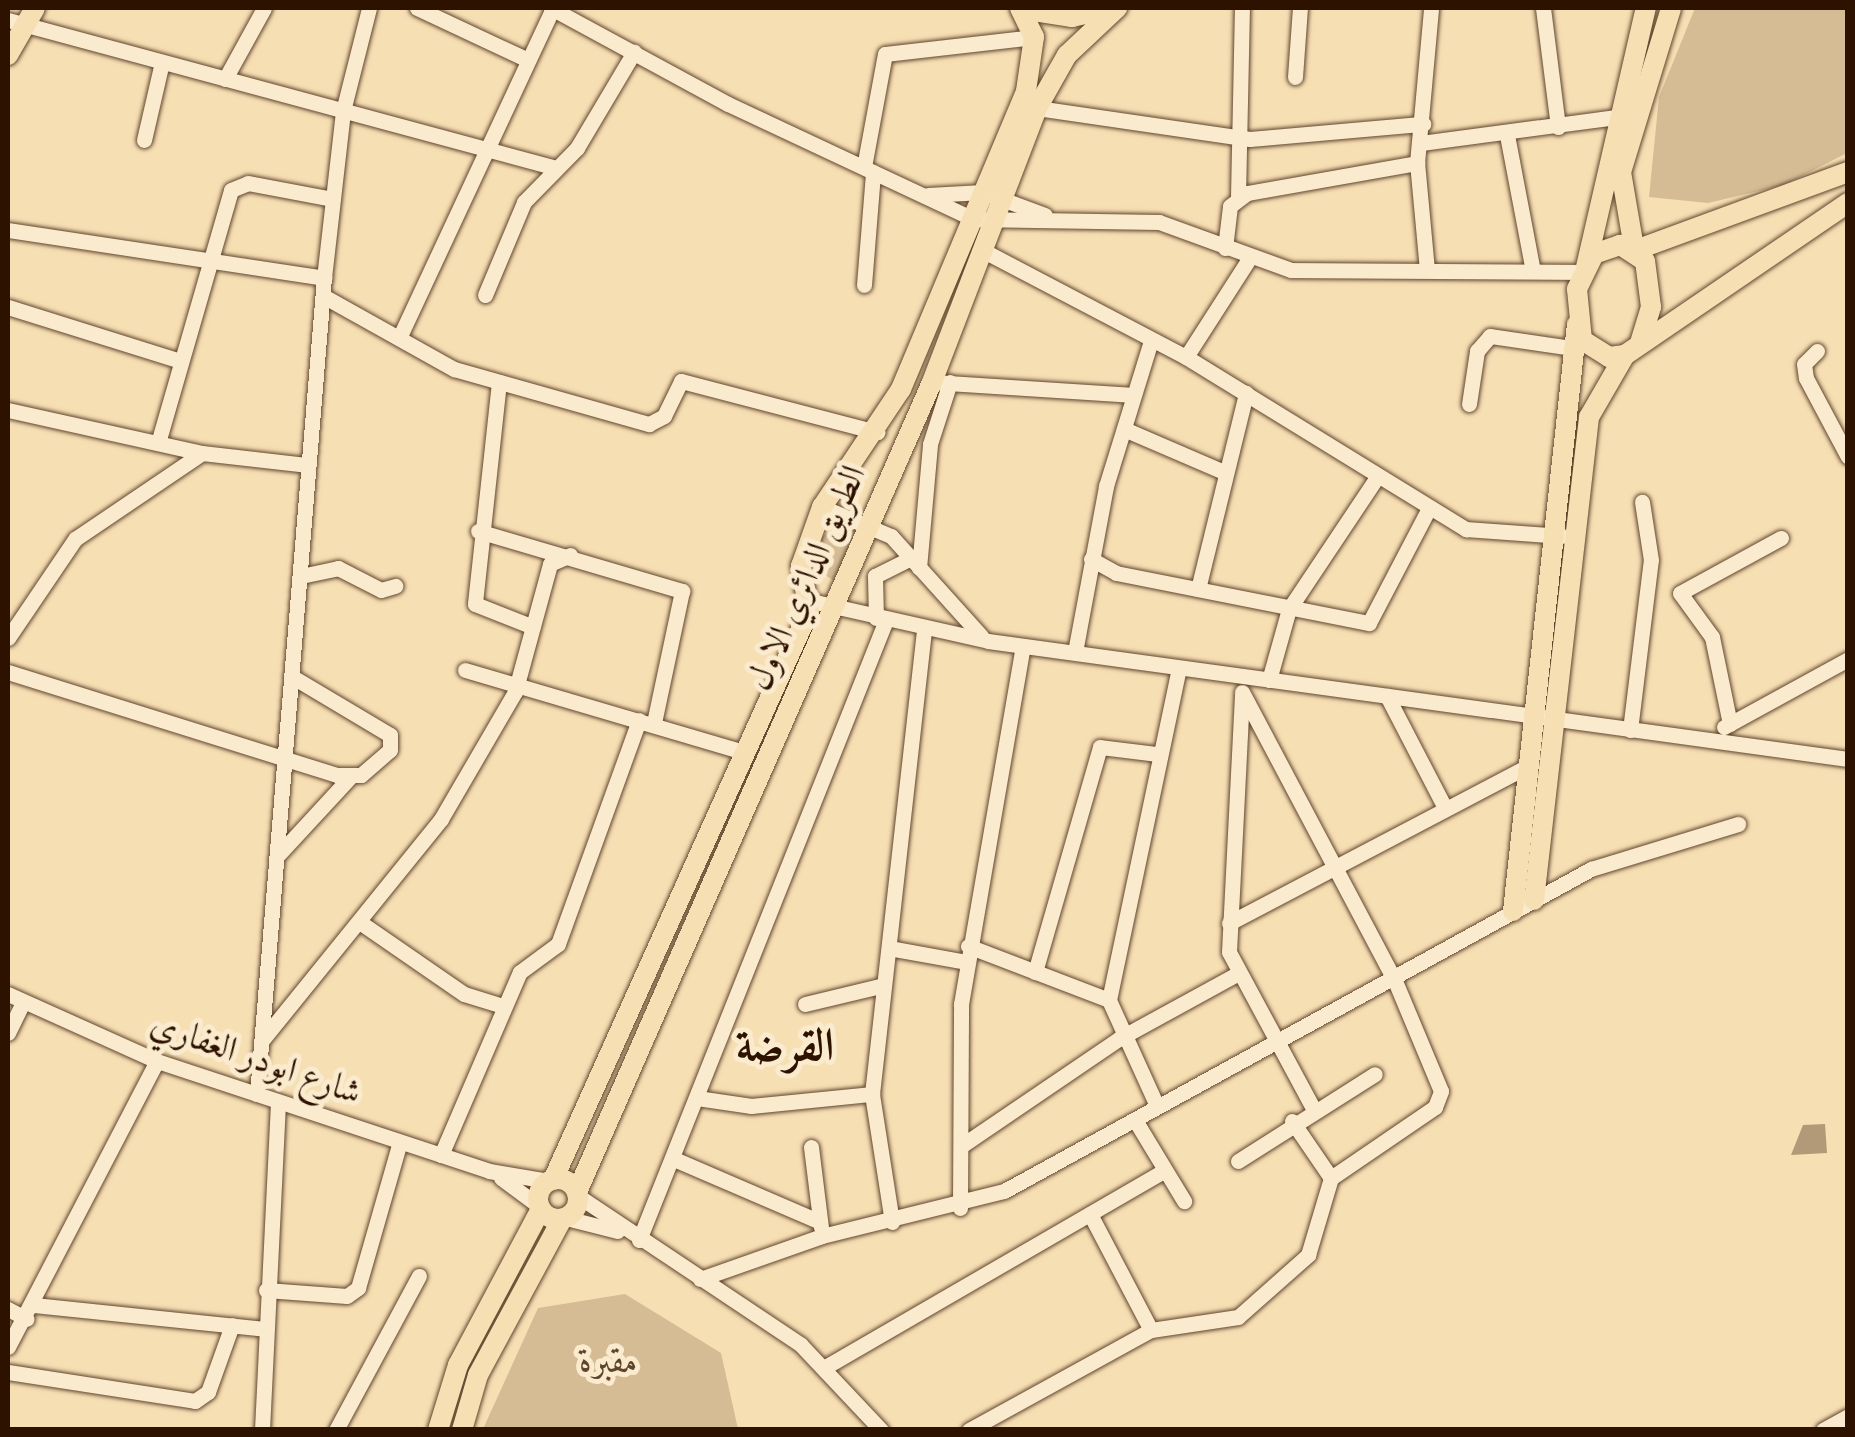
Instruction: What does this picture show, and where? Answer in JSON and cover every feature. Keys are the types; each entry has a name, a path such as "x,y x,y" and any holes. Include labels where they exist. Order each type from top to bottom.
{"main road":[{"path":"1021,8 1072,17 1115,8"},
{"path":"1021,8 1034,37"},
{"name":"الطريق الدائري الاول","path":"564,1219 578,1194 821,605 801,566 822,507 876,432 984,221 1004,198 1037,108 1067,55 1115,8"},
{"path":"1534,900 1544,718 1565,535 1572,348 1616,117 1646,8"},
{"path":"1565,535 1589,417 1632,349 1652,287 1635,249 1621,172 1671,8"},
{"path":"9,49 22,18"},
{"name":"الطريق الدائري الاول","path":"540,1207 743,752 821,605 871,522 941,382 982,250 983,192 1026,91 1034,37"},
{"path":"1584,269 1606,247 1635,249 1848,172"},
{"path":"1577,324 1593,352 1632,349 1848,203"},
{"path":"1513,911 1528,766 1544,718"},
{"path":"551,1180 578,1194"},
{"path":"438,1430 458,1365 540,1207 564,1219 478,1375 462,1430"}],"street":[{"path":"224,79 264,8"},
{"path":"257,1094 324,278 343,111 370,8"},
{"path":"417,8 526,59"},
{"path":"400,336 480,150 552,8 576,14 634,52 868,170 984,221 1048,216 1159,222 1250,260 1292,270 1584,269"},
{"path":"1226,248 1238,198 1234,138 1242,8"},
{"path":"1295,77 1300,8"},
{"path":"1427,270 1418,163 1431,8"},
{"path":"1543,8 1558,126"},
{"path":"22,18 162,62 556,168"},
{"path":"864,285 868,170 884,54 1034,37"},
{"path":"484,295 524,202 556,168 634,52"},
{"path":"144,140 162,62"},
{"path":"1037,108 1234,138 1424,124"},
{"path":"1421,144 1616,117"},
{"path":"1507,135 1534,271"},
{"path":"1238,198 1418,163"},
{"path":"158,443 177,360 238,184 333,199"},
{"path":"924,195 983,192 1048,216"},
{"path":"8,230 212,256 324,278"},
{"path":"982,250 1186,358 1428,510 1495,536 1565,535"},
{"path":"1186,358 1250,260"},
{"path":"325,297 454,369 649,424 664,416 681,381 876,432"},
{"path":"8,307 177,360"},
{"path":"1469,404 1477,351 1490,336 1572,348"},
{"path":"1075,652 1090,558 1131,396 1150,340"},
{"path":"1818,351 1804,364 1806,378 1848,457"},
{"path":"499,382 478,531 475,604 533,627"},
{"path":"915,564 941,382 1131,396"},
{"path":"1198,589 1246,393"},
{"path":"8,410 202,453 308,465"},
{"path":"1124,428 1226,474"},
{"path":"8,638 75,538 202,453"},
{"path":"1270,680 1289,608 1375,480"},
{"path":"1630,730 1651,560 1642,502"},
{"path":"822,507 871,522 988,641"},
{"path":"1090,558 1198,589 1370,622 1428,510"},
{"path":"441,1154 520,972 558,944 646,722 682,591 478,531"},
{"path":"1730,724 1712,637 1680,593 1781,538"},
{"path":"262,1040 417,856 515,692 550,564 570,555"},
{"path":"635,1238 674,1159 881,619 875,576 915,564"},
{"path":"301,576 338,568 381,590 395,586"},
{"path":"821,605 988,641 1179,668 1242,684 1270,680 1848,759"},
{"path":"892,1222 872,1094 924,628"},
{"path":"960,1208 967,954 1024,646"},
{"path":"1703,739 1848,660"},
{"path":"1157,1106 1120,1038 1109,1000 1157,754 1179,668"},
{"path":"465,670 515,692 646,722 743,752"},
{"path":"8,672 351,776"},
{"path":"278,855 351,776 390,750 390,735 291,676"},
{"path":"969,1430 1152,1330 1212,1326 1265,1301 1308,1255 1331,1178 1435,1107 1441,1091 1395,980 1333,872 1242,684"},
{"path":"1242,684 1229,923 1235,975 1312,1106"},
{"path":"1387,696 1445,808"},
{"path":"1034,972 1100,747 1157,754"},
{"path":"1229,923 1333,872 1528,766"},
{"path":"700,1279 821,1229 892,1222 960,1208 1136,1120 1534,900 1625,856 1738,824"},
{"path":"362,923 464,994 503,1006"},
{"path":"890,948 967,954 1034,972 1109,1000"},
{"path":"961,1146 1120,1038 1235,975"},
{"path":"805,1004 884,985"},
{"name":"شارع ابودر الغفاري","path":"8,994 156,1061 489,1171 551,1180"},
{"path":"8,1033 24,1002"},
{"path":"8,1347 31,1312 156,1061"},
{"path":"1238,1161 1312,1106 1375,1074"},
{"path":"697,1098 751,1106 872,1094"},
{"path":"262,1430 278,1102"},
{"path":"1136,1120 1184,1202"},
{"path":"1292,1121 1331,1178"},
{"path":"266,1290 348,1296 358,1288 400,1142"},
{"path":"811,1147 821,1229"},
{"path":"674,1159 821,1229"},
{"name":"شارع ابودر الغفاري","path":"489,1171 540,1207"},
{"path":"827,1366 926,1300 1164,1171"},
{"path":"578,1194 635,1238 827,1366 881,1430"},
{"path":"1090,1214 1152,1330"},
{"path":"564,1219 635,1238"},
{"path":"336,1430 420,1276"},
{"path":"8,1310 265,1329"},
{"path":"8,1372 195,1401 208,1392 232,1326"},
{"path":"1823,1430 1848,1416"}],"green space":[{"path":"1695,8 1847,8 1847,153 1784,185 1708,203 1649,197 1659,97"},
{"path":"848,519 855,548 838,583 818,571 816,541"},
{"name":"مقبرة","path":"625,1294 721,1353 738,1429 483,1429 538,1308"}],"shaded area":[{"path":"1825,1124 1827,1153 1791,1155 1803,1125"}],"district":[{"name":"القرضة","path":"785,1050"}]}
